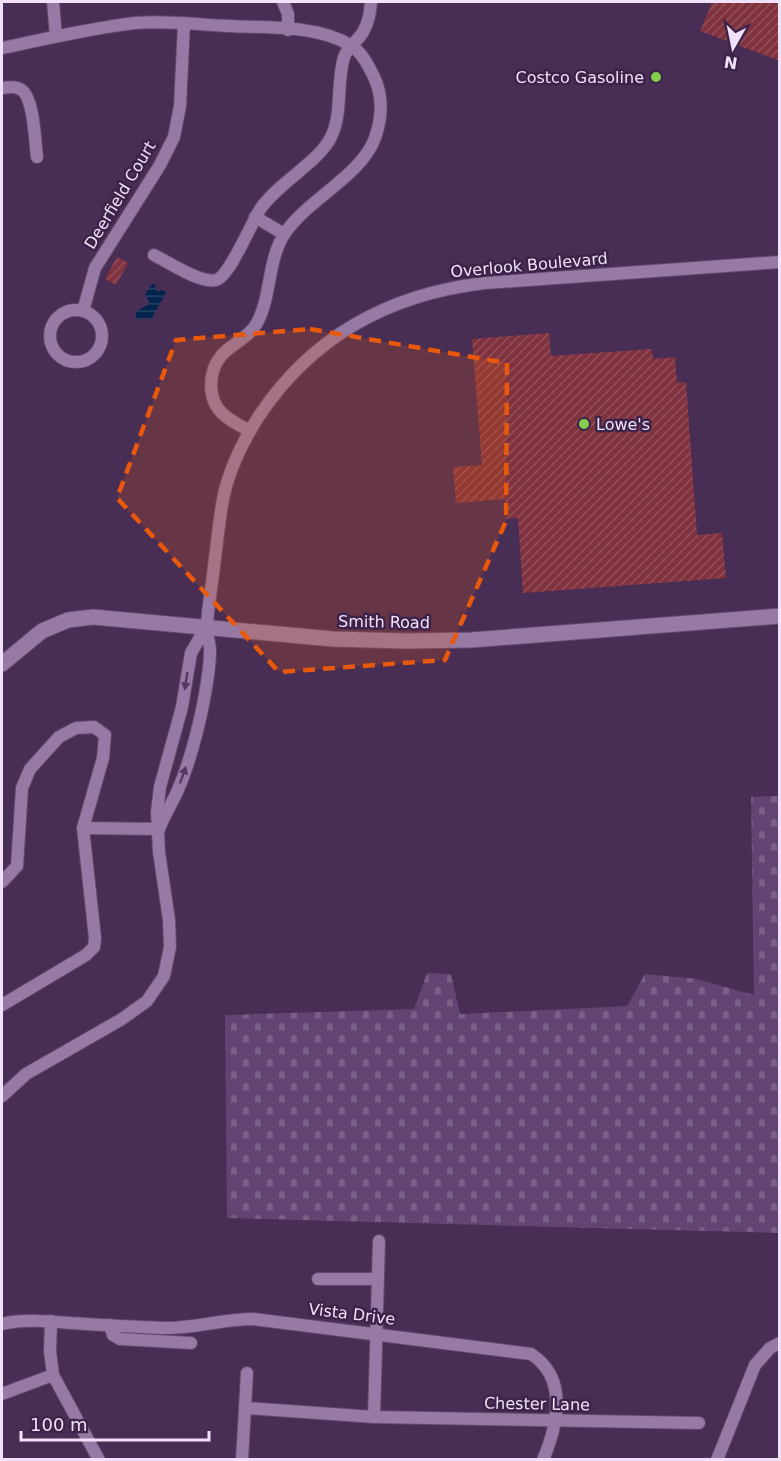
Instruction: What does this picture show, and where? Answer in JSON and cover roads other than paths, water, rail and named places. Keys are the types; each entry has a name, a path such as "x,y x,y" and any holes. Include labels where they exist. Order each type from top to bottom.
{"street":[{"path":"53,2 56,36"},
{"path":"283,2 288,14 288,30"},
{"path":"154,255 204,280 217,280 227,272 255,217 267,199 330,141 338,123 341,74 345,56 351,45 363,33 369,19 371,2"},
{"path":"2,48 56,36 136,23 184,24 324,34 351,45 365,59 376,80 381,98 380,121 374,141 360,163 298,216 284,234 270,271 265,303 256,325 220,357 211,378 211,395 222,413 250,431"},
{"name":"Deerfield Court","path":"83,311 95,268 160,165 174,137 180,106 184,24"},
{"path":"2,88 22,89 29,99 37,157"},
{"path":"255,217 284,234"},
{"name":"Overlook Boulevard","path":"206,627 225,489 250,431 283,385 324,345 368,317 415,297 450,288 485,283 780,262"},
{"path":"73,310 83,311 92,315 99,323 102,333 101,343 88,359 79,362 68,361 59,356 53,348 50,339 51,328 55,319 63,313 73,310"},
{"name":"Smith Road","path":"2,664 42,631 68,620 93,618 333,639 471,640 780,616"},
{"path":"2,1096 26,1074 147,1001 164,976 170,947 169,920 159,852 157,812 160,787 182,707 191,653 206,627"},
{"path":"159,829 177,792 192,751 203,704 210,651 206,627"},
{"path":"2,882 17,866 22,788 30,769 59,737 76,728 94,727 105,735 103,758 83,828 95,938 94,948 2,1005"},
{"path":"83,828 159,829"},
{"path":"374,1418 379,1241"},
{"path":"318,1279 378,1279"},
{"name":"Vista Drive","path":"2,1324 51,1321 164,1328 199,1326 233,1319 253,1320 531,1354 543,1361 555,1379 557,1393 550,1444 543,1460"},
{"path":"51,1321 50,1351 53,1375 99,1460"},
{"path":"110,1325 113,1335 120,1339 191,1343"},
{"path":"717,1460 755,1365 770,1348 780,1343"},
{"path":"242,1460 247,1373"},
{"path":"2,1394 53,1375"},
{"name":"Chester Lane","path":"246,1408 374,1418 699,1423"}],"water":[{"path":"152,284 155,285 157,292 162,290 166,292 151,320 146,317 140,320 136,318 136,312 149,304 145,295"}],"place":[{"name":"Costco Gasoline","path":"656,77"},
{"name":"Lowe's","path":"584,424"}]}
